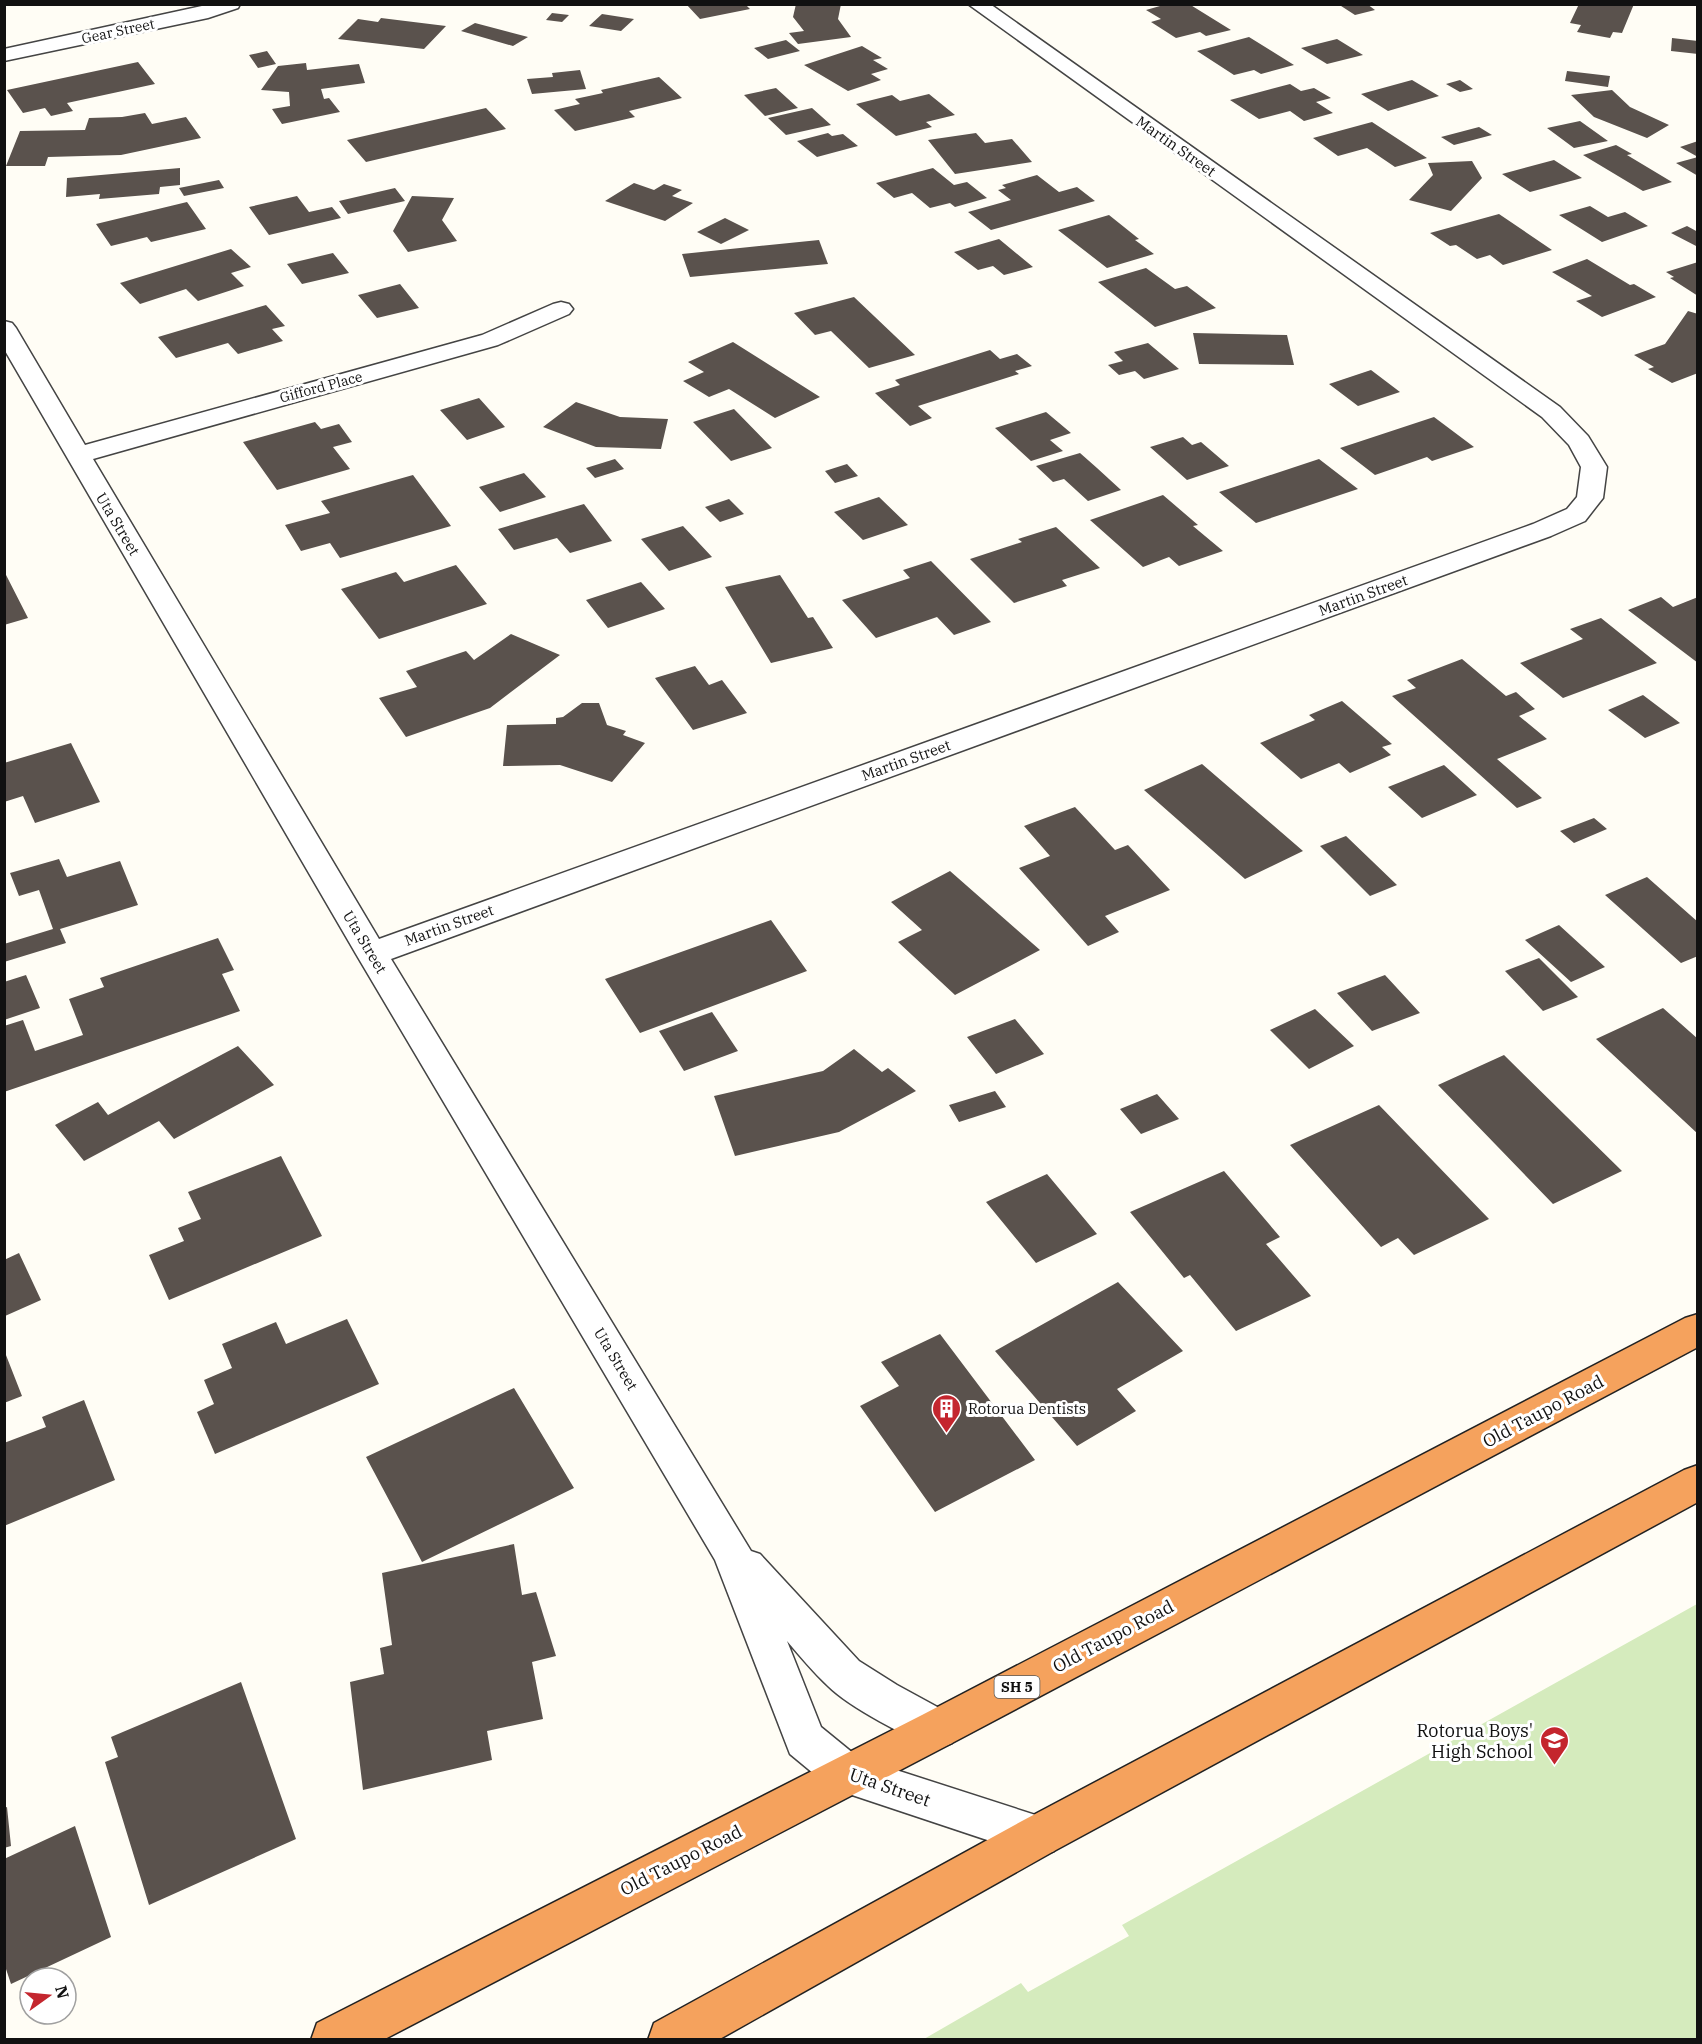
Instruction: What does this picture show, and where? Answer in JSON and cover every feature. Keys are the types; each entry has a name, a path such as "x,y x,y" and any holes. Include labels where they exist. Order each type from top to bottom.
{"highway":[{"name":"Old Taupo Road","path":"334,2040 937,1729 1698,1329"},
{"path":"670,2040 1038,1836 1698,1482"}],"street":[{"name":"Gear Street","path":"4,55 208,12 231,4"},
{"name":"Martin Street","path":"372,954 1542,530 1576,515 1590,498 1594,467 1579,441 1551,412 977,4"},
{"name":"Gifford Place","path":"78,455 490,340 561,309"},
{"name":"Uta Street","path":"4,328 372,954 732,1553 805,1740 846,1774 1038,1836"},
{"name":"Uta Street","path":"732,1553 844,1674 882,1699 937,1729"}],"green space":[{"name":"Rotorua Boys' High School","path":"1697,1604 1697,2039 924,2039 1021,1983 1028,1992 1129,1936 1122,1925"}],"building":[{"path":"686,4 745,4 750,9 700,19"},
{"path":"796,4 841,4 838,19 851,37 798,44 789,33 804,31 793,17"},
{"path":"1167,4 1189,4 1231,30 1206,36 1200,32 1176,38 1151,22 1161,19 1146,10"},
{"path":"1338,4 1367,4 1375,10 1355,15"},
{"path":"1579,4 1634,4 1622,33 1613,32 1610,38 1577,32 1581,25 1570,23"},
{"path":"552,13 569,15 562,22 546,20"},
{"path":"602,14 634,19 621,31 589,26"},
{"path":"381,18 446,26 424,49 338,39 358,19 378,22"},
{"path":"475,23 528,37 513,46 461,31"},
{"path":"1249,37 1294,65 1261,74 1254,70 1234,75 1197,51"},
{"path":"1672,38 1698,41 1698,54 1671,51"},
{"path":"1337,39 1363,55 1327,64 1301,48"},
{"path":"786,40 800,51 768,59 754,48"},
{"path":"862,46 882,58 873,60 888,69 871,74 881,80 848,91 804,65"},
{"path":"267,51 276,64 258,68 249,55"},
{"path":"138,62 155,84 67,103 73,111 51,116 45,108 23,113 7,90"},
{"path":"306,63 307,70 359,64 365,83 321,89 324,99 329,98 340,112 282,124 272,109 290,106 289,92 261,90 278,66"},
{"path":"580,70 586,89 532,94 527,79 553,77 552,73"},
{"path":"1567,71 1610,76 1608,87 1565,81"},
{"path":"659,77 682,98 629,111 635,117 575,131 554,110 580,104 575,99 603,93 601,90"},
{"path":"1412,80 1439,96 1388,111 1361,94"},
{"path":"1460,80 1473,89 1460,92 1446,84"},
{"path":"1290,84 1301,91 1314,88 1331,98 1316,102 1333,113 1304,121 1290,111 1259,119 1230,100"},
{"path":"776,88 798,108 765,116 744,95"},
{"path":"1612,90 1630,107 1669,125 1647,138 1594,117 1571,95"},
{"path":"929,94 955,115 926,122 932,127 896,136 856,104 892,95 900,101"},
{"path":"486,108 506,129 366,162 347,140"},
{"path":"812,108 831,125 786,135 768,118"},
{"path":"145,113 152,124 186,117 201,138 121,155 48,157 45,166 6,166 20,131 85,130 89,118 122,117"},
{"path":"1580,121 1608,141 1574,148 1547,128"},
{"path":"1372,122 1427,158 1395,167 1367,148 1338,156 1313,138"},
{"path":"1479,127 1492,135 1454,145 1441,137"},
{"path":"828,133 832,136 843,134 858,146 817,157 797,141"},
{"path":"976,133 985,143 1012,139 1032,162 955,174 928,140"},
{"path":"1698,141 1698,157 1680,147"},
{"path":"1616,145 1632,154 1627,155 1672,182 1643,191 1583,155"},
{"path":"1698,157 1698,176 1676,163"},
{"path":"1554,160 1582,178 1530,192 1502,174"},
{"path":"1472,161 1482,178 1451,211 1409,200 1433,175 1428,163"},
{"path":"180,168 180,185 160,187 159,194 99,199 100,194 66,197 67,178"},
{"path":"933,168 954,185 967,182 987,198 955,207 950,203 930,208 912,193 894,198 876,183"},
{"path":"1037,175 1059,192 1077,187 1095,201 991,230 968,212 1011,200 998,190 1006,188 1002,185"},
{"path":"219,180 224,188 184,196 179,188"},
{"path":"634,183 654,190 664,184 682,190 672,196 693,203 665,221 605,201"},
{"path":"395,188 405,201 348,214 339,201"},
{"path":"297,196 309,212 332,207 341,218 269,235 249,207"},
{"path":"412,196 454,198 442,220 457,241 408,252 393,231"},
{"path":"187,202 206,229 151,242 147,237 111,246 96,224"},
{"path":"1590,206 1608,217 1625,212 1648,226 1602,242 1559,215"},
{"path":"1499,214 1552,250 1503,265 1490,255 1477,259 1456,245 1450,246 1430,233"},
{"path":"1109,215 1139,239 1135,240 1154,254 1107,268 1058,230"},
{"path":"725,218 749,230 721,244 697,232"},
{"path":"1687,226 1698,232 1698,247 1671,233"},
{"path":"999,239 1033,267 1004,275 993,266 978,270 954,252"},
{"path":"819,240 828,264 690,277 682,254"},
{"path":"231,249 251,267 231,273 244,286 198,301 186,289 140,304 120,283"},
{"path":"333,253 349,273 302,284 287,264"},
{"path":"1587,259 1630,285 1634,284 1656,297 1602,317 1576,301 1592,296 1552,272"},
{"path":"1698,262 1698,296 1670,278 1674,277 1666,272"},
{"path":"1146,268 1175,289 1187,286 1216,308 1155,327 1098,282"},
{"path":"400,284 419,308 377,318 358,295"},
{"path":"854,297 915,355 869,368 831,331 815,335 794,313"},
{"path":"266,305 285,326 272,329 283,341 238,354 228,343 176,358 158,337"},
{"path":"1688,311 1698,314 1698,373 1672,383 1648,369 1654,367 1634,355 1665,344"},
{"path":"1193,333 1287,335 1294,365 1199,364"},
{"path":"733,342 820,397 775,418 729,389 709,397 683,381 704,372 688,362"},
{"path":"1148,343 1179,369 1144,379 1135,371 1119,375 1108,365 1123,361 1114,352"},
{"path":"990,350 1000,359 1017,354 1032,366 1015,371 1019,374 918,406 932,418 910,426 875,393 900,385 895,380"},
{"path":"1371,370 1400,392 1358,406 1329,384"},
{"path":"479,398 505,427 467,440 440,410"},
{"path":"576,402 620,417 668,419 661,449 596,447 543,427"},
{"path":"734,409 772,448 731,461 693,422"},
{"path":"1046,412 1071,433 1050,440 1063,451 1031,461 995,428"},
{"path":"1434,417 1474,447 1432,461 1427,457 1375,475 1340,448"},
{"path":"315,422 321,429 339,424 352,442 333,447 350,469 277,490 243,442"},
{"path":"1183,437 1192,445 1201,442 1229,466 1187,480 1150,447"},
{"path":"1080,453 1121,490 1088,501 1064,479 1053,482 1036,466"},
{"path":"615,459 624,469 595,478 586,468"},
{"path":"1319,459 1358,489 1256,523 1219,492"},
{"path":"847,464 858,476 835,483 825,471"},
{"path":"524,473 546,497 500,512 479,487"},
{"path":"413,475 451,526 340,558 330,543 301,551 285,525 330,513 321,501"},
{"path":"1163,495 1198,525 1193,526 1223,551 1179,566 1169,557 1143,567 1090,520"},
{"path":"879,497 908,525 863,540 834,512"},
{"path":"729,499 744,514 720,522 705,507"},
{"path":"584,504 612,541 570,553 557,538 514,550 498,529"},
{"path":"683,526 712,557 669,571 641,539"},
{"path":"1056,527 1100,568 1062,580 1067,586 1014,603 970,559 1022,542 1018,539"},
{"path":"931,561 991,622 954,635 937,617 876,638 842,600 910,578 903,570"},
{"path":"456,565 487,604 379,639 341,589 396,572 404,582"},
{"path":"4,571 28,618 4,625"},
{"path":"780,575 808,618 813,617 833,648 771,663 725,587"},
{"path":"641,582 665,609 608,628 586,600"},
{"path":"1661,597 1673,607 1698,597 1698,663 1628,610"},
{"path":"1601,618 1657,663 1563,698 1520,663 1583,639 1570,629"},
{"path":"511,634 560,655 490,708 406,737 379,698 417,687 406,671 466,651 474,660"},
{"path":"1462,659 1506,696 1516,692 1535,709 1519,716 1547,739 1497,759 1542,798 1517,808 1392,696 1416,688 1407,680"},
{"path":"695,666 709,685 722,680 747,713 693,730 655,678"},
{"path":"1643,695 1680,723 1645,738 1608,710"},
{"path":"1342,701 1392,744 1382,747 1391,755 1350,773 1339,763 1301,779 1260,743 1315,720 1309,715"},
{"path":"582,703 599,703 607,725 626,731 623,735 645,743 612,782 560,765 503,766 507,725 556,724 556,718 563,717"},
{"path":"71,743 100,802 35,823 23,796 4,802 4,763"},
{"path":"1202,764 1303,851 1245,879 1144,790"},
{"path":"1444,765 1477,795 1422,818 1388,787"},
{"path":"1075,807 1115,850 1128,845 1170,890 1105,916 1119,932 1088,946 1019,868 1050,856 1024,826"},
{"path":"1594,818 1607,829 1574,843 1560,831"},
{"path":"1346,836 1397,885 1370,896 1320,846"},
{"path":"59,859 67,877 120,861 138,905 60,929 66,943 4,962 4,944 53,929 39,890 19,896 10,873"},
{"path":"950,871 1040,950 955,995 898,942 922,930 891,902"},
{"path":"1647,877 1698,922 1698,956 1681,963 1605,895"},
{"path":"771,920 807,971 640,1033 605,979"},
{"path":"1559,925 1605,967 1571,982 1525,940"},
{"path":"218,938 234,970 222,974 240,1011 4,1092 4,1026 23,1020 35,1051 83,1035 69,999 104,987 100,978"},
{"path":"1539,958 1578,997 1543,1011 1505,971"},
{"path":"26,975 40,1008 4,1020 4,982"},
{"path":"1385,975 1420,1013 1372,1031 1337,993"},
{"path":"1663,1008 1698,1039 1698,1134 1596,1039"},
{"path":"1315,1009 1354,1046 1309,1069 1270,1030"},
{"path":"712,1012 738,1051 684,1071 659,1031"},
{"path":"1015,1019 1044,1054 996,1074 967,1037"},
{"path":"238,1046 274,1085 174,1139 159,1121 84,1161 55,1125 98,1102 108,1115"},
{"path":"854,1049 882,1072 888,1068 916,1091 839,1132 735,1156 714,1096 823,1071"},
{"path":"1504,1055 1622,1171 1553,1204 1438,1085"},
{"path":"995,1091 1006,1107 959,1122 949,1105"},
{"path":"1157,1094 1179,1119 1141,1134 1120,1109"},
{"path":"1379,1105 1489,1219 1414,1255 1398,1238 1381,1247 1290,1145"},
{"path":"281,1156 322,1236 169,1300 149,1255 184,1241 178,1228 201,1219 188,1192"},
{"path":"1224,1171 1280,1237 1266,1244 1311,1296 1236,1331 1190,1275 1184,1278 1130,1212"},
{"path":"1047,1174 1097,1234 1036,1263 986,1202"},
{"path":"19,1253 41,1300 5,1316 4,1260"},
{"path":"1118,1282 1183,1351 1117,1389 1136,1411 1077,1446 995,1351"},
{"path":"347,1319 379,1384 215,1454 197,1412 214,1404 204,1380 232,1368 222,1344 276,1322 286,1344"},
{"name":"Rotorua Dentists","path":"940,1334 1035,1460 935,1512 860,1406 899,1386 881,1362"},
{"path":"4,1350 22,1396 4,1403"},
{"path":"514,1388 574,1488 422,1562 366,1457"},
{"path":"84,1400 115,1480 4,1526 4,1443 46,1427 42,1417"},
{"path":"514,1544 522,1595 536,1592 556,1656 532,1662 543,1719 487,1731 492,1760 363,1790 350,1682 384,1674 380,1648 392,1645 382,1573"},
{"path":"241,1682 296,1839 149,1905 105,1762 118,1757 111,1737"},
{"path":"7,1807 11,1846 4,1848 4,1808"},
{"path":"75,1826 111,1937 49,1966 18,1966 18,1981 11,1984 4,1963 4,1859"}],"place":[{"name":"Rotorua Dentists","path":"947,1434"},
{"name":"Rotorua Boys' High School","path":"1554,1766"}]}
